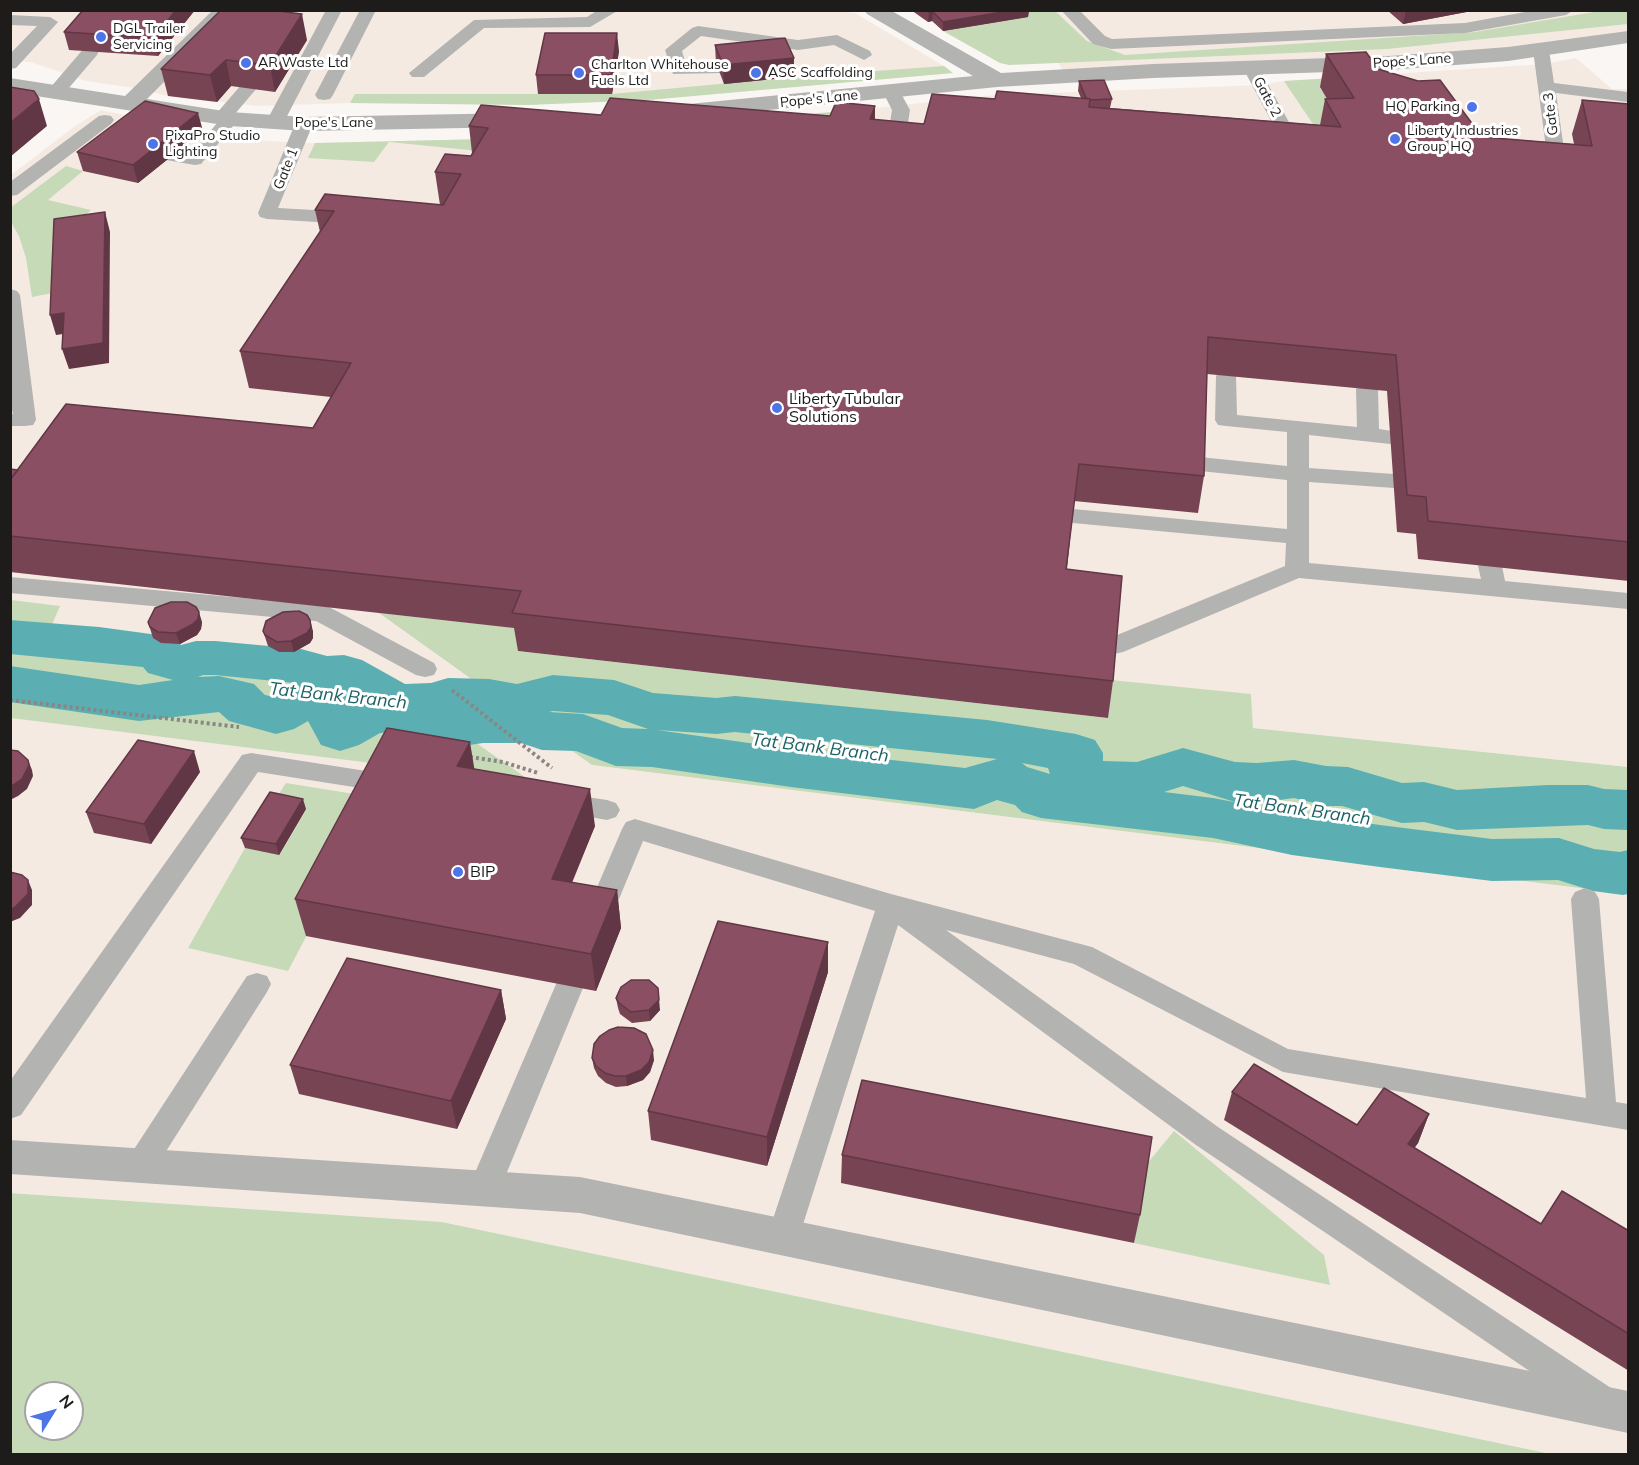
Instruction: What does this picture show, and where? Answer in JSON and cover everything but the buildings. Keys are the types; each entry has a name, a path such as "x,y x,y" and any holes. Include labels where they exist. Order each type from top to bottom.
{"street":[{"path":"131,104 226,10"},
{"path":"874,10 997,80"},
{"name":"Pope's Lane","path":"671,112 731,108 997,80 1389,63 1541,50 1629,37"},
{"name":"Pope's Lane","path":"10,85 226,119 304,124 539,119"},
{"path":"10,1157 580,1196 1622,1411"}],"lane":[{"path":"275,122 334,10"},
{"path":"324,95 368,10"},
{"path":"418,73 483,17 590,22 611,10"},
{"path":"702,10 698,31 673,51 680,70 718,69"},
{"path":"1069,10 1099,40 1111,44 1465,28 1566,10"},
{"path":"10,20 70,23"},
{"path":"10,64 50,22"},
{"path":"589,42 590,22"},
{"path":"1114,29 1132,44"},
{"path":"698,31 798,45 837,40 864,55"},
{"name":"Gate 3","path":"1541,50 1559,178"},
{"path":"56,92 92,51"},
{"name":"Gate 2","path":"1251,68 1299,157"},
{"path":"1548,87 1629,97"},
{"path":"172,156 195,160 248,88"},
{"path":"888,155 898,129 901,110 891,92"},
{"path":"10,191 105,120"},
{"name":"Gate 1","path":"304,124 267,213 374,220"},
{"path":"10,295 16,396 25,420 10,420"},
{"path":"1226,376 1218,419 1390,437"},
{"path":"1367,389 1368,435"},
{"path":"1297,570 1298,427"},
{"path":"1200,464 1394,481"},
{"path":"1072,516 1298,537"},
{"path":"1114,646 1297,570 1492,577 1629,601"},
{"path":"10,585 321,613 425,669"},
{"path":"10,1106 251,762 418,786"},
{"path":"574,785 635,829 891,905 1082,955 1283,1060 1615,1115 1585,899"},
{"path":"539,800 607,810"},
{"path":"484,1189 635,829"},
{"path":"783,1238 891,905"},
{"path":"891,905 1207,1136 1622,1411"},
{"path":"140,1166 257,984"}],"path":[{"path":"425,669 574,785"}],"shaded area":[{"path":"1628,10 1628,37 1541,50 1067,76 1023,11"},
{"path":"10,11 838,11 855,13 953,73 648,100 527,105 350,103 258,106 168,96 86,81 31,62 11,61"},
{"path":"1576,58 1612,89 1628,89 1628,767 1253,728 1251,694 1108,718 518,651 381,613 592,765 1628,894 1628,1454 1551,1454 442,1222 11,1193 11,175 75,126 101,110 236,138 267,141 315,143 486,139 782,118 994,95 1260,85 1284,81 1544,64"}],"green space":[{"path":"1023,11 1055,11 1087,41 1125,55 1475,32 1600,11 1628,11 1628,24 1387,49 1009,65 1000,63 943,31 1028,17"},
{"path":"944,66 953,73 648,100 527,105 350,103 355,94 612,94"},
{"path":"1384,75 1320,88 1347,132 1319,133 1284,81"},
{"path":"845,111 858,138 479,151 389,142 374,162 308,158 315,143 486,139"},
{"path":"66,166 83,171 48,200 91,210 60,238 58,292 32,297 26,258 19,236 11,222 10,208"},
{"path":"11,600 60,606 50,629 213,650 366,666 542,789 395,766 11,718"},
{"path":"379,613 526,629 518,651 1108,718 1111,680 1251,694 1253,728 1628,767 1628,894 592,765"},
{"path":"286,783 379,798 288,971 188,948 245,848 280,854 306,810 273,803"},
{"path":"1174,1131 1324,1255 1330,1285 1134,1243 1146,1165"},
{"path":"10,1193 442,1222 1551,1454 11,1454"}],"waterway":[{"name":"Tat Bank Branch","path":"10,637 99,644 158,652 166,661 181,665 196,658 215,658 301,666 327,673 344,672 373,687 395,703 431,701 448,696 489,697 517,702 553,693 614,698 648,711 716,716 735,714 987,739 1076,753 1075,771 1095,780 1137,781 1183,767 1235,782 1257,783 1294,779 1326,786 1348,787 1370,796 1402,803 1424,802 1457,810 1548,805 1588,805 1604,809 1628,810"},
{"name":"Tat Bank Branch","path":"10,684 139,703 219,694 236,697 247,708 276,716 315,694 316,701 326,705 340,732 356,722 376,715 396,714 456,729 483,725 529,724 542,731 583,733 616,747 652,748 791,768 974,789 984,782 1003,777 1013,785 1030,787 1041,798 1213,818 1292,834 1492,860 1559,859 1593,870 1623,874 1628,871"}],"place":[{"name":"DGL Trailer Servicing","path":"101,37"},
{"name":"AR Waste Ltd","path":"246,63"},
{"name":"Charlton Whitehouse Fuels Ltd","path":"579,73"},
{"name":"ASC Scaffolding","path":"756,73"},
{"name":"HQ Parking","path":"1472,107"},
{"name":"Liberty Industries Group HQ","path":"1395,139"},
{"name":"PixaPro Studio Lighting","path":"153,144"},
{"name":"Liberty Tubular Solutions","path":"777,408"},
{"name":"BIP","path":"458,872"}]}
